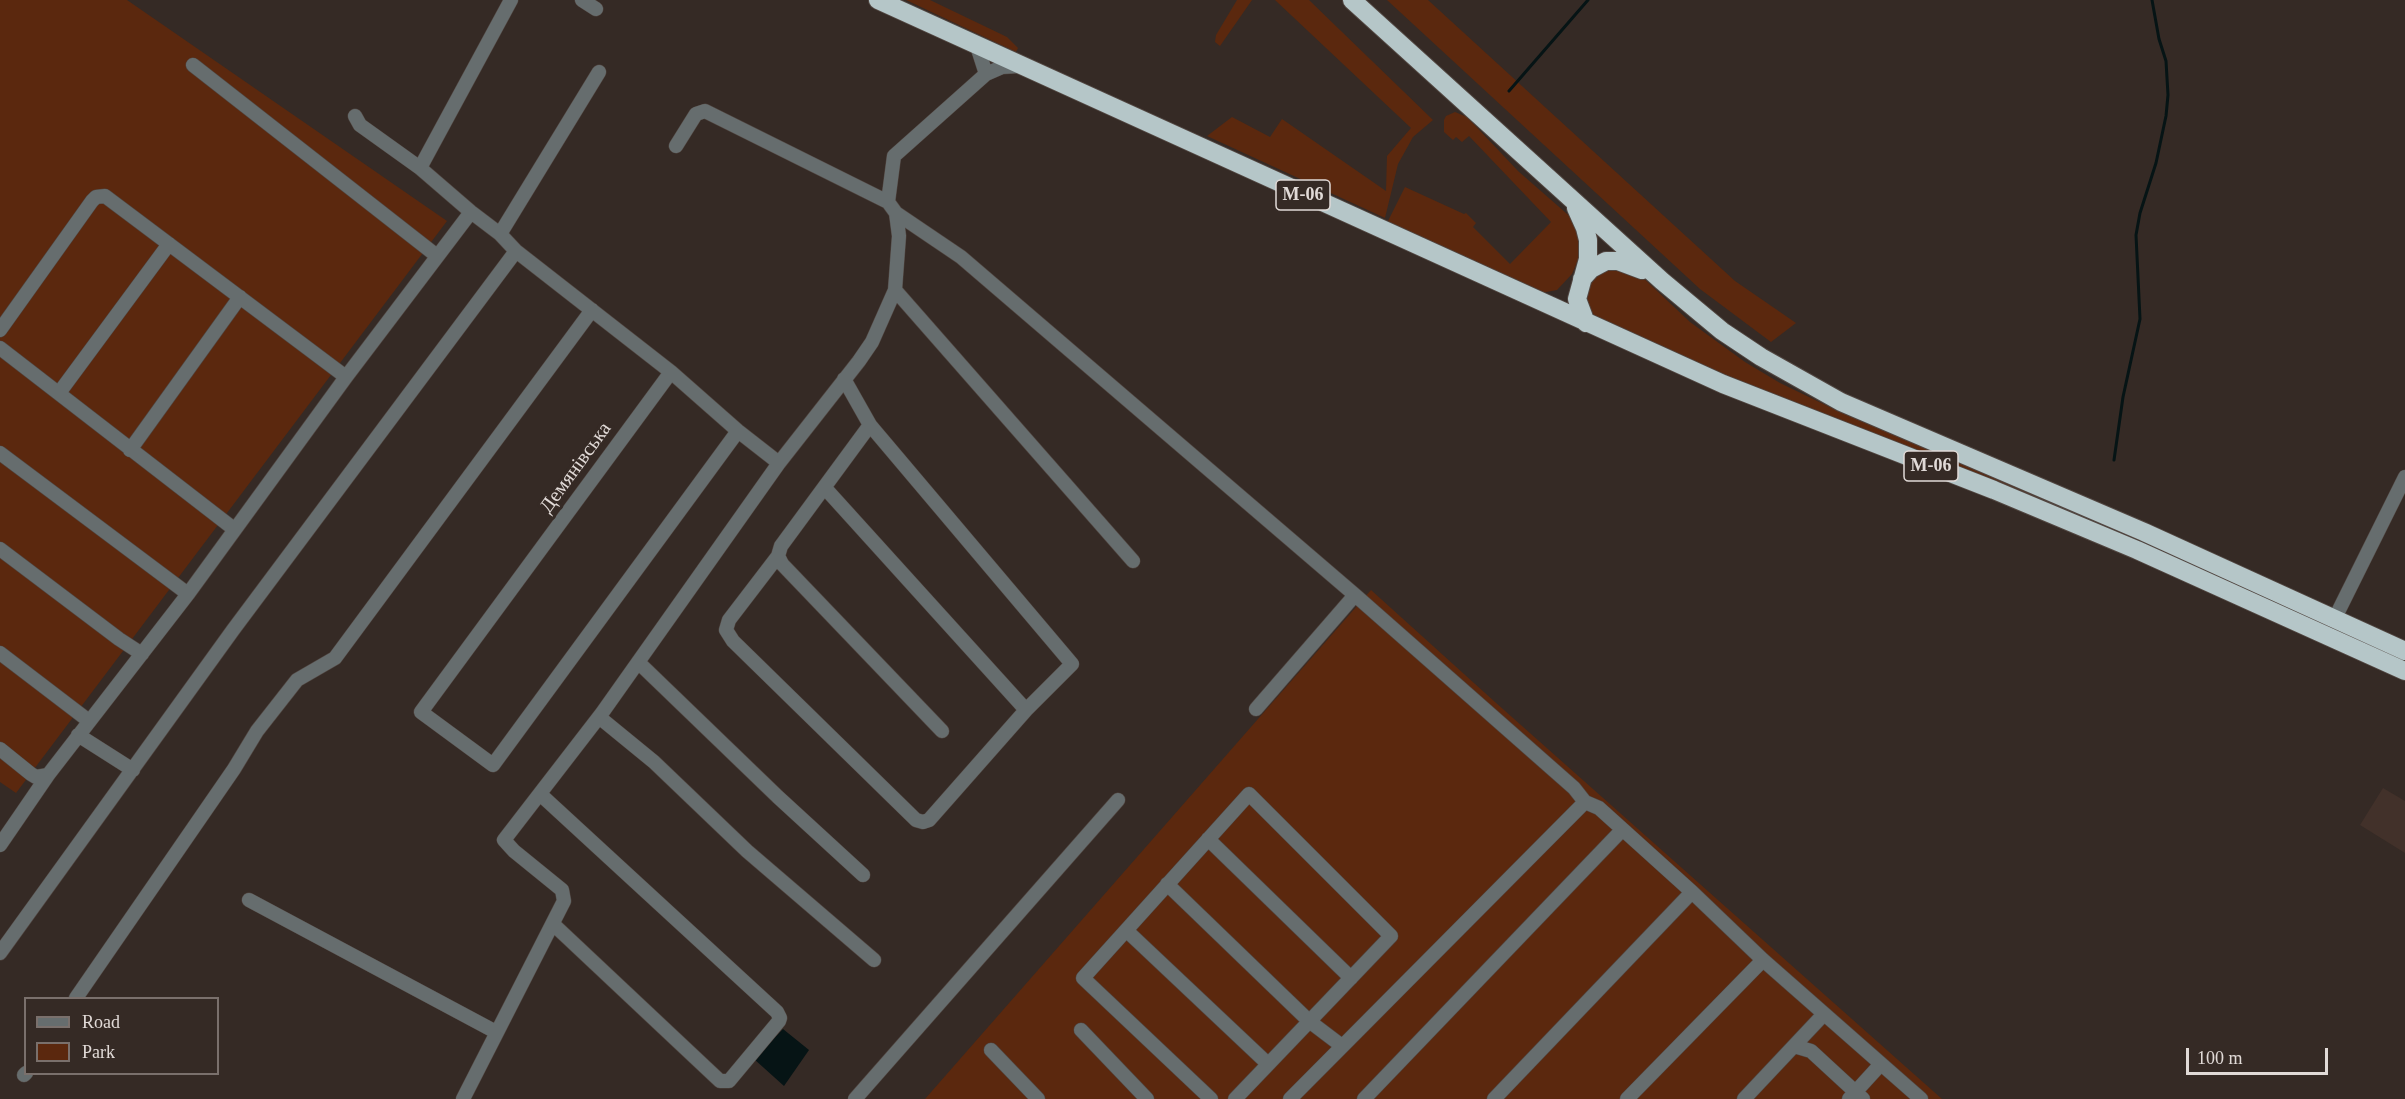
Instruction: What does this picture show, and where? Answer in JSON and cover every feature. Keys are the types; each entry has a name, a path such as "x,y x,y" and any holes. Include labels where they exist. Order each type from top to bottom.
{"highway":[{"name":"М-06","path":"878,0 1723,384 2115,540 2405,671"},
{"name":"М-06","path":"1352,0 1662,281 1722,331 1800,381 1841,402 2134,527 2405,651"},
{"path":"1572,199 1588,240 1587,259 1577,299 1586,323"},
{"path":"1581,280 1598,264 1618,261 1632,264 1662,281"}],"street":[{"path":"420,168 511,0"},
{"path":"582,0 596,9"},
{"path":"977,46 986,74"},
{"path":"193,65 435,252 437,256"},
{"path":"466,1097 496,1032 564,901 562,890 514,851 504,840 600,717 778,463 872,342 895,290 899,236 892,207 894,156 986,74 1002,67 1021,66"},
{"path":"500,234 599,72"},
{"path":"676,146 696,114 705,111 892,207 961,256 1354,595 1574,788 1585,802 1599,808 1763,960 1921,1099"},
{"path":"355,116 360,124 420,168 500,234 516,251 671,372 778,463"},
{"path":"0,330 96,197 105,196 111,198 346,377"},
{"path":"0,845 48,775 188,594 346,377 471,212"},
{"path":"60,393 169,244"},
{"path":"0,953 233,630 516,251"},
{"path":"895,290 1133,561"},
{"path":"130,450 240,297"},
{"path":"77,997 234,769 256,731 297,680 335,658 592,310"},
{"path":"0,348 234,529"},
{"name":"Демянівська","path":"671,372 421,712 494,765 738,431"},
{"path":"844,379 870,425 1072,664 1026,710 929,820 923,822 916,820 733,641 726,630 729,620 778,556 781,546 870,425"},
{"path":"0,453 188,594"},
{"path":"2334,620 2405,477"},
{"path":"825,488 1026,710"},
{"path":"0,549 142,654"},
{"path":"778,556 782,564 942,731"},
{"path":"1256,709 1354,595"},
{"path":"0,653 89,721"},
{"path":"638,662 863,875"},
{"path":"600,717 654,762 747,851 874,960"},
{"path":"78,735 133,770"},
{"path":"0,749 36,777 48,775"},
{"path":"540,794 777,1012 779,1021 729,1081 720,1081 553,924"},
{"path":"1211,1099 1083,978 1249,794 1391,936 1235,1099"},
{"path":"855,1099 1118,800"},
{"path":"1290,1099 1585,802"},
{"path":"1364,1099 1622,830"},
{"path":"1208,839 1351,978"},
{"path":"1167,884 1309,1022 1342,1046"},
{"path":"1494,1099 1692,892"},
{"path":"249,900 496,1032"},
{"path":"1127,931 1268,1064"},
{"path":"1627,1099 1763,960"},
{"path":"1744,1099 1824,1014"},
{"path":"1081,1030 1147,1099"},
{"path":"1794,1046 1811,1051 1856,1097 1880,1065"},
{"path":"991,1050 1038,1099"}],"shaded area":[{"path":"2383,788 2405,801 2405,853 2360,825"},
{"path":"783,1029 809,1050 784,1086 754,1059"}],"green space":[{"path":"0,0 127,0 447,221 16,793 0,782"},
{"path":"906,0 930,0 1007,37 1018,48 1016,52"},
{"path":"1237,0 1252,0 1220,46 1215,42 1216,35"},
{"path":"1275,0 1309,0 1433,120 1413,137 1398,164 1385,218 1207,136 1232,117 1270,137 1282,119 1386,191 1387,156 1411,128"},
{"path":"1387,0 1428,0 1735,281 1796,323 1771,342 1700,289"},
{"path":"1455,112 1467,117 1518,171 1574,220 1583,248 1572,274 1557,290 1541,293 1386,225 1405,187 1466,213 1476,223 1473,227 1510,264 1551,222 1469,136 1462,142 1456,137 1453,140 1444,132 1446,116"},
{"path":"1608,265 1637,272 1690,322 1745,362 1780,383 1838,411 2044,498 2405,658 2405,665 1596,318 1586,303 1587,283"},
{"path":"1371,590 1495,702 1942,1099 925,1099"}],"waterway":[{"path":"1509,91 1588,0"},
{"path":"2114,460 2123,397 2140,319 2136,235 2140,213 2156,163 2168,95 2166,61 2159,39 2152,0"}]}
